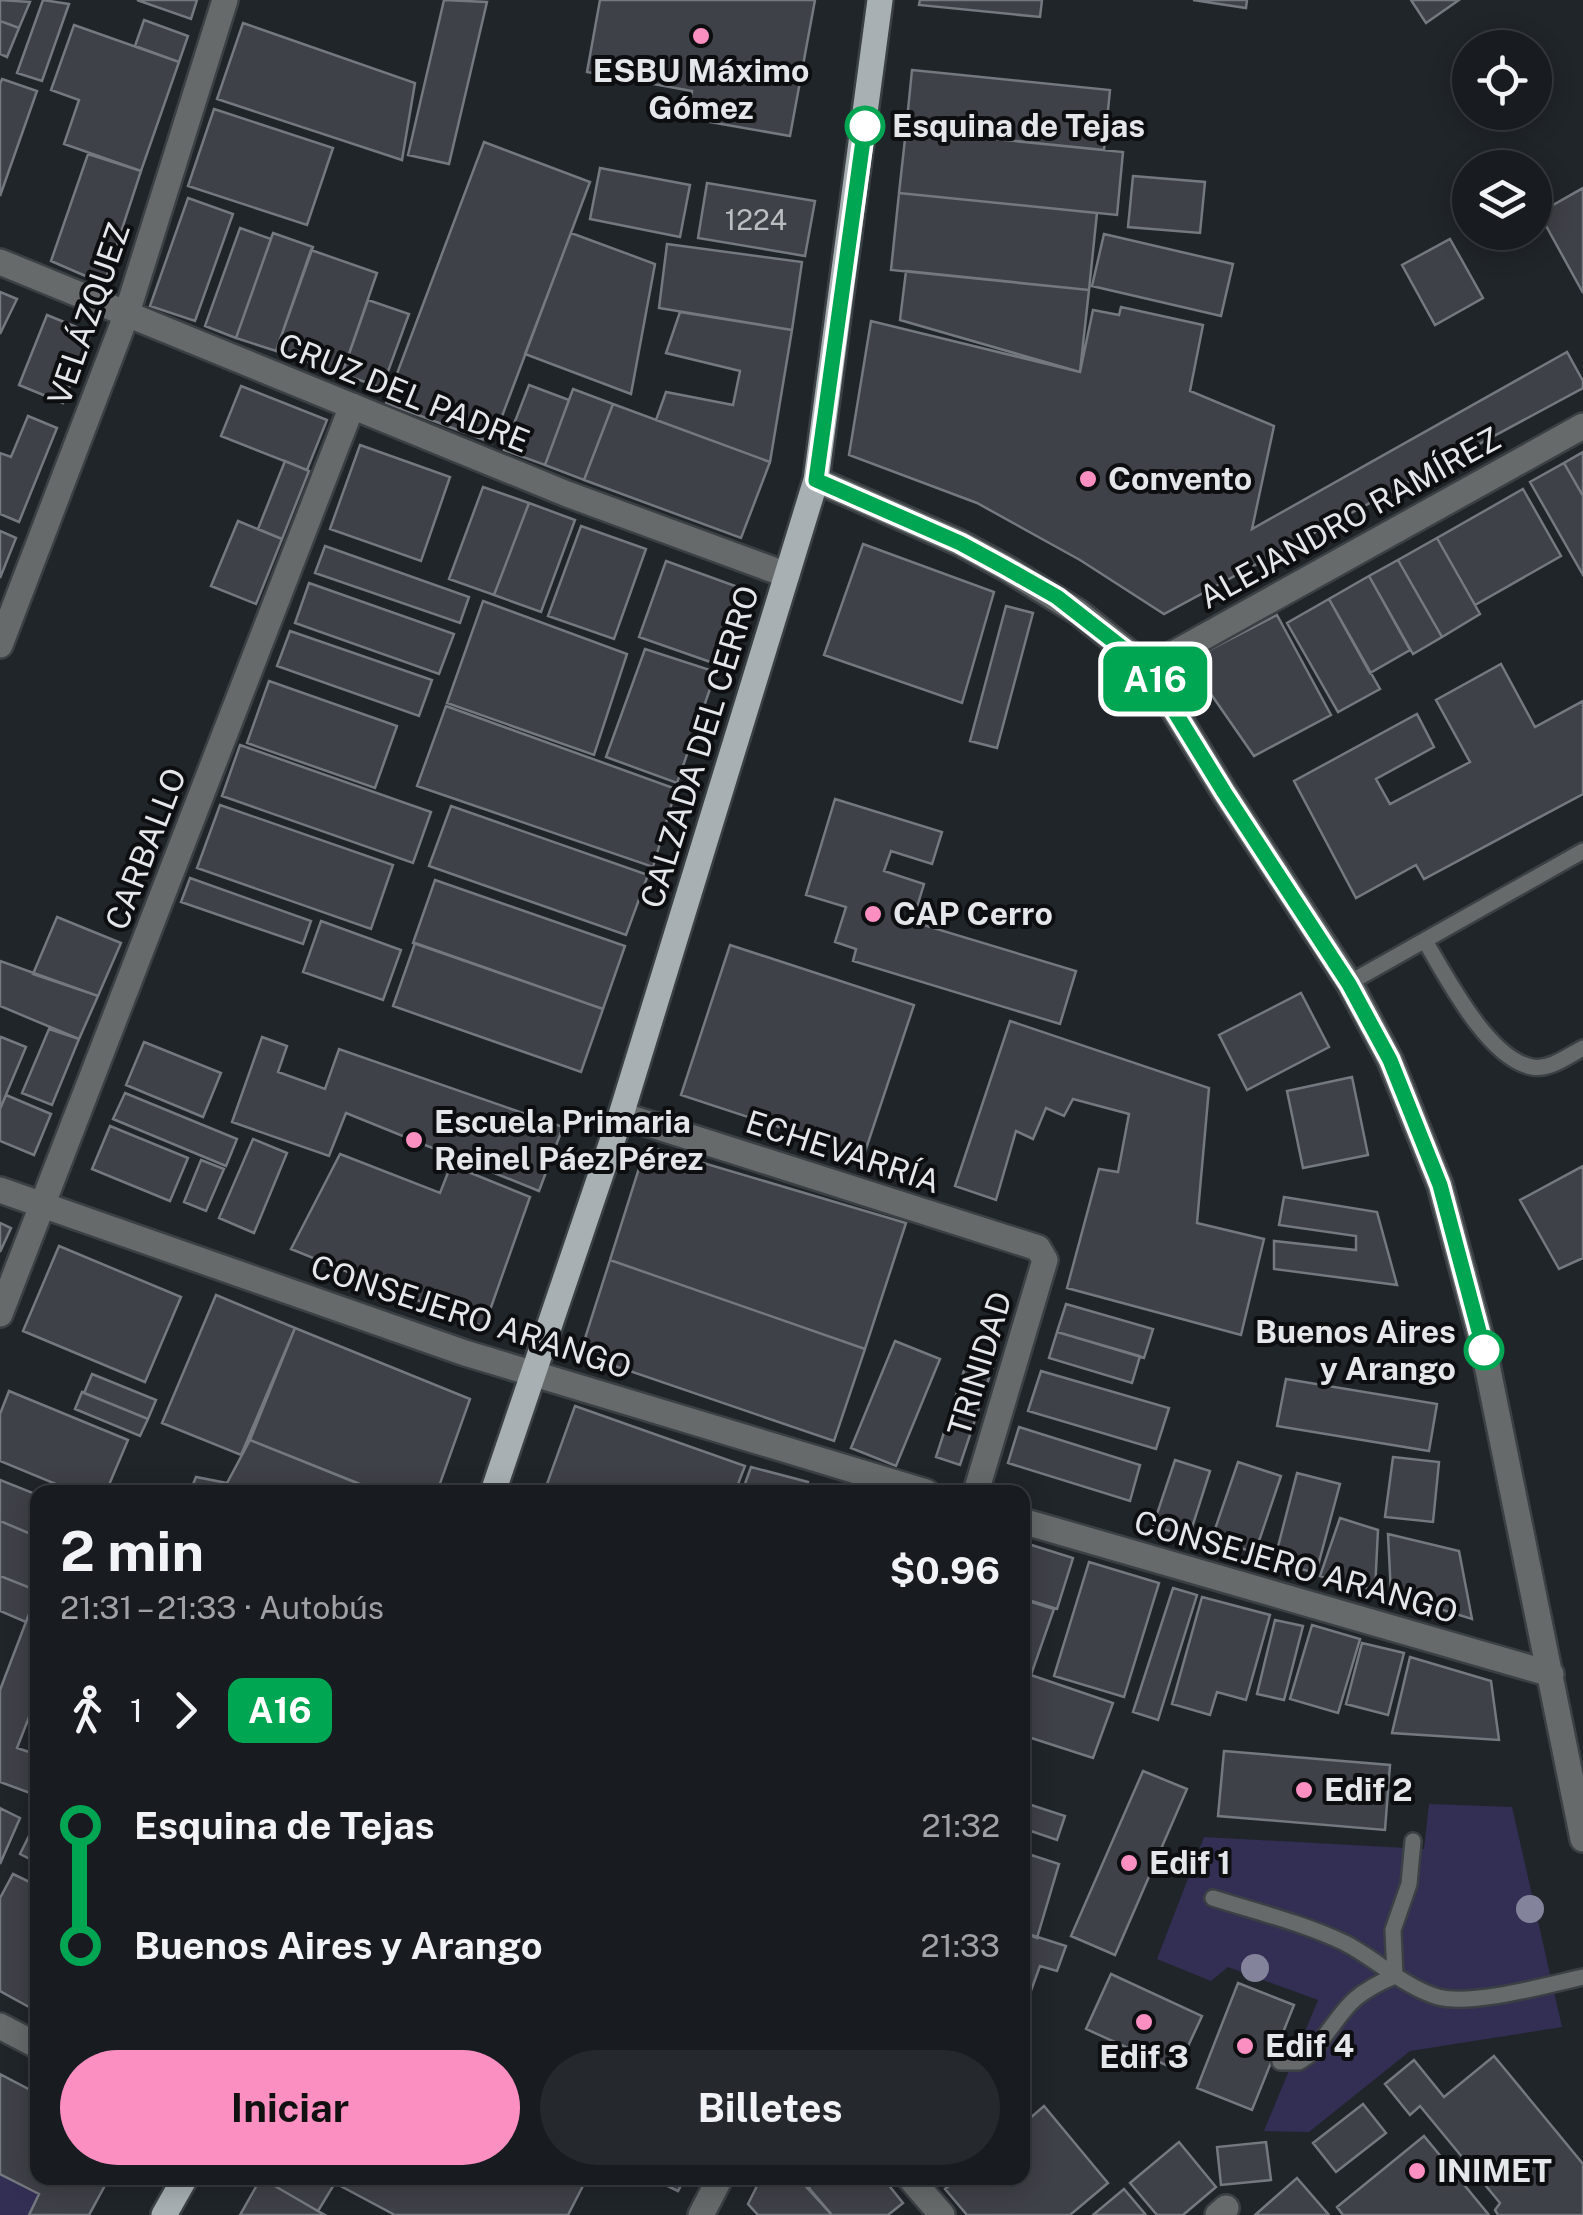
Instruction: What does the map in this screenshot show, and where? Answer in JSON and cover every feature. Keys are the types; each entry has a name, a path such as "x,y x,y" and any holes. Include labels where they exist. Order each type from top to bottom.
{"main road":[{"name":"CALZADA DEL CERRO","path":"495,1485 621,1114 816,480 880,0"},
{"path":"164,2215 181,2185"}],"street":[{"name":"VELÁZQUEZ","path":"0,645 126,316 225,0"},
{"name":"CRUZ DEL PADRE","path":"0,262 568,494 787,575"},
{"name":"CARBALLO","path":"0,1314 352,406"},
{"name":"ALEJANDRO RAMÍREZ","path":"1148,668 1583,426"},
{"path":"816,480 960,543 1006,568 1057,597 1148,668 1349,984 1390,1060 1440,1185 1484,1350 1583,1839"},
{"name":"ECHEVARRÍA","path":"621,1114 1038,1248 1044,1254"},
{"name":"CONSEJERO ARANGO","path":"0,1190 465,1353 903,1485"},
{"name":"TRINIDAD","path":"978,1485 1046,1260 1044,1254"},
{"name":"CONSEJERO ARANGO","path":"1030,1523 1551,1674"},
{"path":"0,2026 30,2042"},
{"path":"702,2215 717,2185"},
{"path":"916,2185 942,2215"}],"lane":[{"path":"1349,984 1583,852"},
{"path":"1425,941 1472,1016 1510,1058 1532,1067 1550,1066 1583,1048"},
{"path":"1396,1976 1392,1930 1409,1884 1413,1841"},
{"path":"1214,1898 1348,1944 1396,1976 1440,1997 1504,1994 1583,1977"},
{"path":"1280,2062 1299,2062 1308,2056 1356,1996 1396,1976"}],"shaded area":[{"path":"1429,1804 1512,1807 1562,2027 1410,2051 1309,2132 1264,2131 1318,2000 1228,1967 1211,1981 1157,1959 1204,1837 1424,1849"},
{"path":"0,2174 39,2194 29,2215 0,2215"}],"building":[{"path":"0,0 30,2 19,28 0,21"},
{"path":"43,0 69,4 42,81 17,73"},
{"path":"137,0 197,0 191,19"},
{"path":"444,0 487,2 449,164 408,155"},
{"name":"ESBU Máximo Gómez","path":"600,0 815,0 790,136 687,118 692,91 587,72"},
{"path":"920,0 1042,0 1040,17 919,5"},
{"path":"1193,0 1247,0 1246,8"},
{"path":"1411,0 1459,0 1426,23"},
{"path":"144,20 188,36 179,62 135,46"},
{"path":"0,21 19,28 7,57 0,54"},
{"path":"243,23 415,83 402,160 217,99"},
{"path":"74,25 179,62 141,171 64,144 79,100 51,90"},
{"path":"912,70 1110,90 1104,150 906,130"},
{"path":"2,79 37,91 0,196 0,84"},
{"path":"214,109 333,148 307,225 188,186"},
{"path":"906,130 1123,152 1117,215 899,193"},
{"path":"484,142 590,182 492,443 386,403"},
{"path":"88,154 141,171 104,284 51,261"},
{"path":"600,168 690,185 680,237 590,219"},
{"path":"1133,176 1205,182 1200,233 1128,227"},
{"path":"707,183 815,201 805,256 698,238"},
{"path":"1583,188 1583,293 1552,237 1552,206"},
{"path":"899,193 1097,213 1089,290 891,270"},
{"path":"188,198 233,214 195,321 150,306"},
{"path":"240,228 271,239 236,338 205,326"},
{"path":"273,233 313,247 276,351 236,338"},
{"path":"571,233 655,264 631,394 525,354"},
{"path":"1104,234 1233,264 1221,316 1092,286"},
{"path":"1450,239 1452,250 1456,250 1483,298 1435,325 1402,265"},
{"path":"667,244 802,262 792,330 659,308"},
{"path":"311,250 377,273 342,374 276,351"},
{"path":"906,271 1089,290 1080,372 900,320"},
{"path":"0,292 17,299 0,334"},
{"path":"368,300 409,314 382,388 342,374"},
{"name":"Convento","path":"1121,307 1203,325 1190,391 1274,426 1252,529 1567,352 1583,388 1164,614 1080,560 977,503 849,455 871,321 1080,372 1093,310 1119,315"},
{"path":"680,312 792,330 770,462 656,420 666,392 733,405 740,371 666,353"},
{"path":"47,315 91,333 63,403 19,385"},
{"path":"529,385 569,400 545,465 504,450"},
{"path":"241,386 327,420 307,470 221,436"},
{"path":"573,389 613,404 584,480 545,465"},
{"path":"613,404 770,462 741,538 584,480"},
{"path":"28,416 57,428 19,522 0,514 0,453 11,457"},
{"path":"360,445 450,477 421,561 330,529"},
{"path":"1583,452 1583,496 1564,463"},
{"path":"285,461 309,471 282,539 258,529"},
{"path":"1564,463 1583,496 1583,575 1530,482"},
{"path":"483,487 529,503 494,595 449,579"},
{"path":"1523,489 1561,556 1475,605 1437,538"},
{"path":"529,503 575,520 541,612 494,595"},
{"path":"238,521 282,539 256,604 211,586"},
{"path":"581,526 646,549 614,639 548,616"},
{"path":"0,531 16,538 0,578"},
{"path":"1437,538 1480,614 1442,637 1398,560"},
{"path":"863,544 994,592 962,703 824,655"},
{"path":"325,546 469,597 460,623 315,573"},
{"path":"1398,560 1442,637 1413,654 1369,576"},
{"path":"666,561 738,587 719,665 639,637"},
{"path":"1369,576 1410,650 1370,673 1329,599"},
{"path":"309,583 454,634 439,674 295,623"},
{"path":"1329,599 1380,689 1338,712 1287,623"},
{"path":"483,601 627,654 594,755 447,703"},
{"path":"1006,606 1033,613 997,748 970,741"},
{"path":"1277,615 1331,715 1254,756 1188,661"},
{"path":"290,631 432,680 419,716 277,666"},
{"path":"645,649 716,672 677,783 606,757"},
{"path":"1501,664 1535,727 1583,701 1583,794 1424,879 1416,865 1356,898 1294,781 1417,714 1434,747 1376,779 1390,804 1470,762 1436,700"},
{"path":"269,681 397,726 375,788 247,743"},
{"path":"446,706 676,789 653,867 417,786"},
{"path":"240,745 431,812 413,863 222,796"},
{"name":"CAP Cerro","path":"835,799 942,832 932,864 891,851 884,871 924,884 916,910 904,906 900,918 1076,971 1060,1024 853,961 856,949 835,942 846,907 806,895"},
{"path":"220,805 393,865 371,929 197,868"},
{"path":"451,806 648,875 626,935 429,866"},
{"path":"190,878 311,921 303,944 181,902"},
{"path":"435,880 625,946 603,1009 413,943"},
{"path":"57,917 121,943 98,996 33,974"},
{"path":"321,921 401,950 383,1000 303,972"},
{"path":"415,943 603,1009 581,1072 393,1006"},
{"path":"730,945 914,1005 864,1155 681,1095"},
{"path":"0,961 98,996 79,1039 0,1006"},
{"path":"1301,993 1329,1047 1247,1090 1219,1035"},
{"path":"1010,1021 1209,1088 1197,1223 1264,1239 1241,1335 1067,1288 1099,1169 1118,1172 1129,1114 1073,1099 1064,1116 1046,1108 1033,1139 1016,1131 996,1200 955,1186"},
{"path":"49,1029 79,1039 52,1105 22,1093"},
{"path":"262,1037 287,1046 278,1072 325,1089 339,1049 563,1127 539,1191 346,1113 329,1156 232,1122"},
{"path":"0,1039 26,1047 0,1109"},
{"path":"144,1042 221,1073 203,1117 126,1085"},
{"path":"1352,1077 1368,1155 1303,1168 1287,1091"},
{"path":"125,1093 237,1139 226,1166 113,1119"},
{"path":"6,1095 51,1114 34,1155 0,1141 0,1109"},
{"path":"110,1126 188,1158 170,1201 92,1169"},
{"path":"253,1139 287,1153 254,1233 219,1218"},
{"path":"646,1146 906,1223 865,1349 610,1260"},
{"name":"Escuela Primaria Reinel Páez Pérez","path":"340,1154 440,1193 451,1165 530,1197 484,1327 291,1249"},
{"path":"201,1160 224,1169 206,1211 184,1202"},
{"path":"1583,1166 1583,1258 1559,1269 1520,1200"},
{"path":"1284,1197 1377,1212 1397,1285 1274,1269 1274,1241 1356,1250 1356,1236 1279,1225"},
{"path":"0,1223 11,1228 0,1252"},
{"path":"59,1246 181,1297 145,1382 23,1331"},
{"path":"610,1260 865,1349 834,1441 580,1354"},
{"path":"216,1295 295,1328 241,1455 162,1423"},
{"path":"1066,1304 1153,1329 1144,1358 1057,1332"},
{"path":"295,1328 470,1399 439,1485 362,1485 250,1440"},
{"path":"1057,1332 1140,1356 1132,1383 1049,1358"},
{"path":"895,1341 940,1359 896,1466 851,1448"},
{"path":"972,1346 997,1354 960,1465 936,1457"},
{"path":"1041,1371 1169,1408 1156,1449 1028,1411"},
{"path":"92,1374 156,1400 148,1419 84,1393"},
{"path":"1286,1379 1437,1404 1429,1451 1277,1426"},
{"path":"9,1391 128,1440 109,1485 58,1485 0,1461 0,1414"},
{"path":"82,1392 148,1419 140,1436 75,1409"},
{"path":"575,1406 745,1466 738,1485 547,1484"},
{"path":"1019,1427 1140,1465 1130,1501 1008,1463"},
{"path":"250,1440 362,1485 193,1485 196,1477 227,1483"},
{"path":"1393,1457 1439,1462 1433,1522 1385,1517"},
{"path":"1175,1460 1210,1471 1189,1537 1153,1526"},
{"path":"1238,1462 1281,1476 1255,1553 1212,1538"},
{"path":"751,1467 808,1482 807,1485 745,1485"},
{"path":"1297,1473 1340,1484 1316,1573 1274,1562"},
{"path":"0,1480 30,1492 30,1534 0,1521"},
{"path":"1340,1518 1378,1530 1375,1590 1320,1576"},
{"path":"0,1521 30,1534 30,1588 0,1576"},
{"path":"1388,1534 1459,1551 1472,1619 1391,1594"},
{"path":"1030,1545 1073,1558 1057,1609 1030,1601"},
{"path":"1089,1562 1159,1583 1124,1697 1054,1676"},
{"path":"0,1576 30,1588 26,1622 0,1611"},
{"path":"1173,1588 1197,1595 1158,1720 1133,1712"},
{"path":"1202,1597 1270,1615 1246,1700 1217,1692 1210,1715 1172,1704"},
{"path":"1030,1602 1054,1609 1030,1675"},
{"path":"30,1611 30,1715 17,1748 30,1752 30,1793 0,1782 0,1690"},
{"path":"1275,1620 1303,1626 1284,1700 1257,1694"},
{"path":"1312,1625 1360,1639 1338,1713 1290,1699"},
{"path":"1362,1643 1404,1653 1388,1715 1346,1704"},
{"path":"1410,1657 1491,1681 1499,1740 1392,1733"},
{"path":"1030,1675 1113,1703 1093,1758 1030,1738"},
{"name":"Edif 2","path":"1224,1751 1390,1765 1385,1830 1218,1816"},
{"name":"Edif 1","path":"1143,1771 1187,1789 1115,1955 1071,1936"},
{"path":"1030,1805 1065,1816 1057,1840 1030,1831"},
{"path":"0,1808 20,1818 0,1864"},
{"path":"29,1836 30,1836 30,1859 20,1854"},
{"path":"1030,1855 1059,1864 1037,1938 1030,1935"},
{"path":"13,1874 30,1882 30,2008 0,1991 0,1898"},
{"path":"1030,1935 1066,1946 1057,1971 1040,1966 1030,1994"},
{"name":"Edif 3","path":"1111,1974 1202,2016 1177,2070 1086,2029"},
{"name":"Edif 4","path":"1238,1983 1294,2005 1252,2110 1197,2088"},
{"path":"1494,2056 1583,2164 1583,2215 1498,2215 1495,2210 1500,2203 1420,2106 1410,2115 1385,2084 1414,2060 1444,2097"},
{"path":"0,2074 30,2090 30,2185 105,2185 89,2215 29,2215 39,2194 0,2174"},
{"path":"1363,2104 1386,2133 1336,2172 1313,2143"},
{"path":"1044,2106 1108,2183 1070,2215 967,2215 945,2189 950,2185 1030,2185 1030,2118"},
{"name":"INIMET","path":"1424,2136 1489,2215 1343,2215 1337,2207"},
{"path":"1179,2142 1216,2187 1183,2215 1157,2215 1130,2183"},
{"path":"1266,2142 1271,2180 1221,2185 1217,2147"},
{"path":"1297,2178 1329,2215 1255,2215"},
{"path":"257,2185 273,2185 325,2215 240,2215"},
{"path":"273,2185 334,2185 318,2211"},
{"path":"339,2185 583,2185 568,2215 395,2215"},
{"path":"758,2185 804,2185 832,2215 758,2215 748,2204"},
{"path":"889,2185 903,2203 888,2215 832,2215 809,2188"},
{"path":"1124,2189 1146,2215 1093,2215"}],"bus line":[{"name":"A16","path":"865,126 816,480 960,543 1006,568 1057,597 1148,668 1349,984 1390,1060 1440,1185 1484,1350"}],"place":[{"name":"ESBU Máximo Gómez","path":"701,36"},
{"name":"Esquina de Tejas","path":"865,126"},
{"name":"Convento","path":"1088,479"},
{"name":"CAP Cerro","path":"873,914"},
{"name":"Escuela Primaria Reinel Páez Pérez","path":"414,1140"},
{"name":"Buenos Aires y Arango","path":"1484,1350"},
{"name":"Edif 2","path":"1304,1790"},
{"name":"Edif 1","path":"1129,1863"},
{"name":"Edif 3","path":"1144,2022"},
{"name":"Edif 4","path":"1245,2046"},
{"name":"INIMET","path":"1417,2171"}]}
